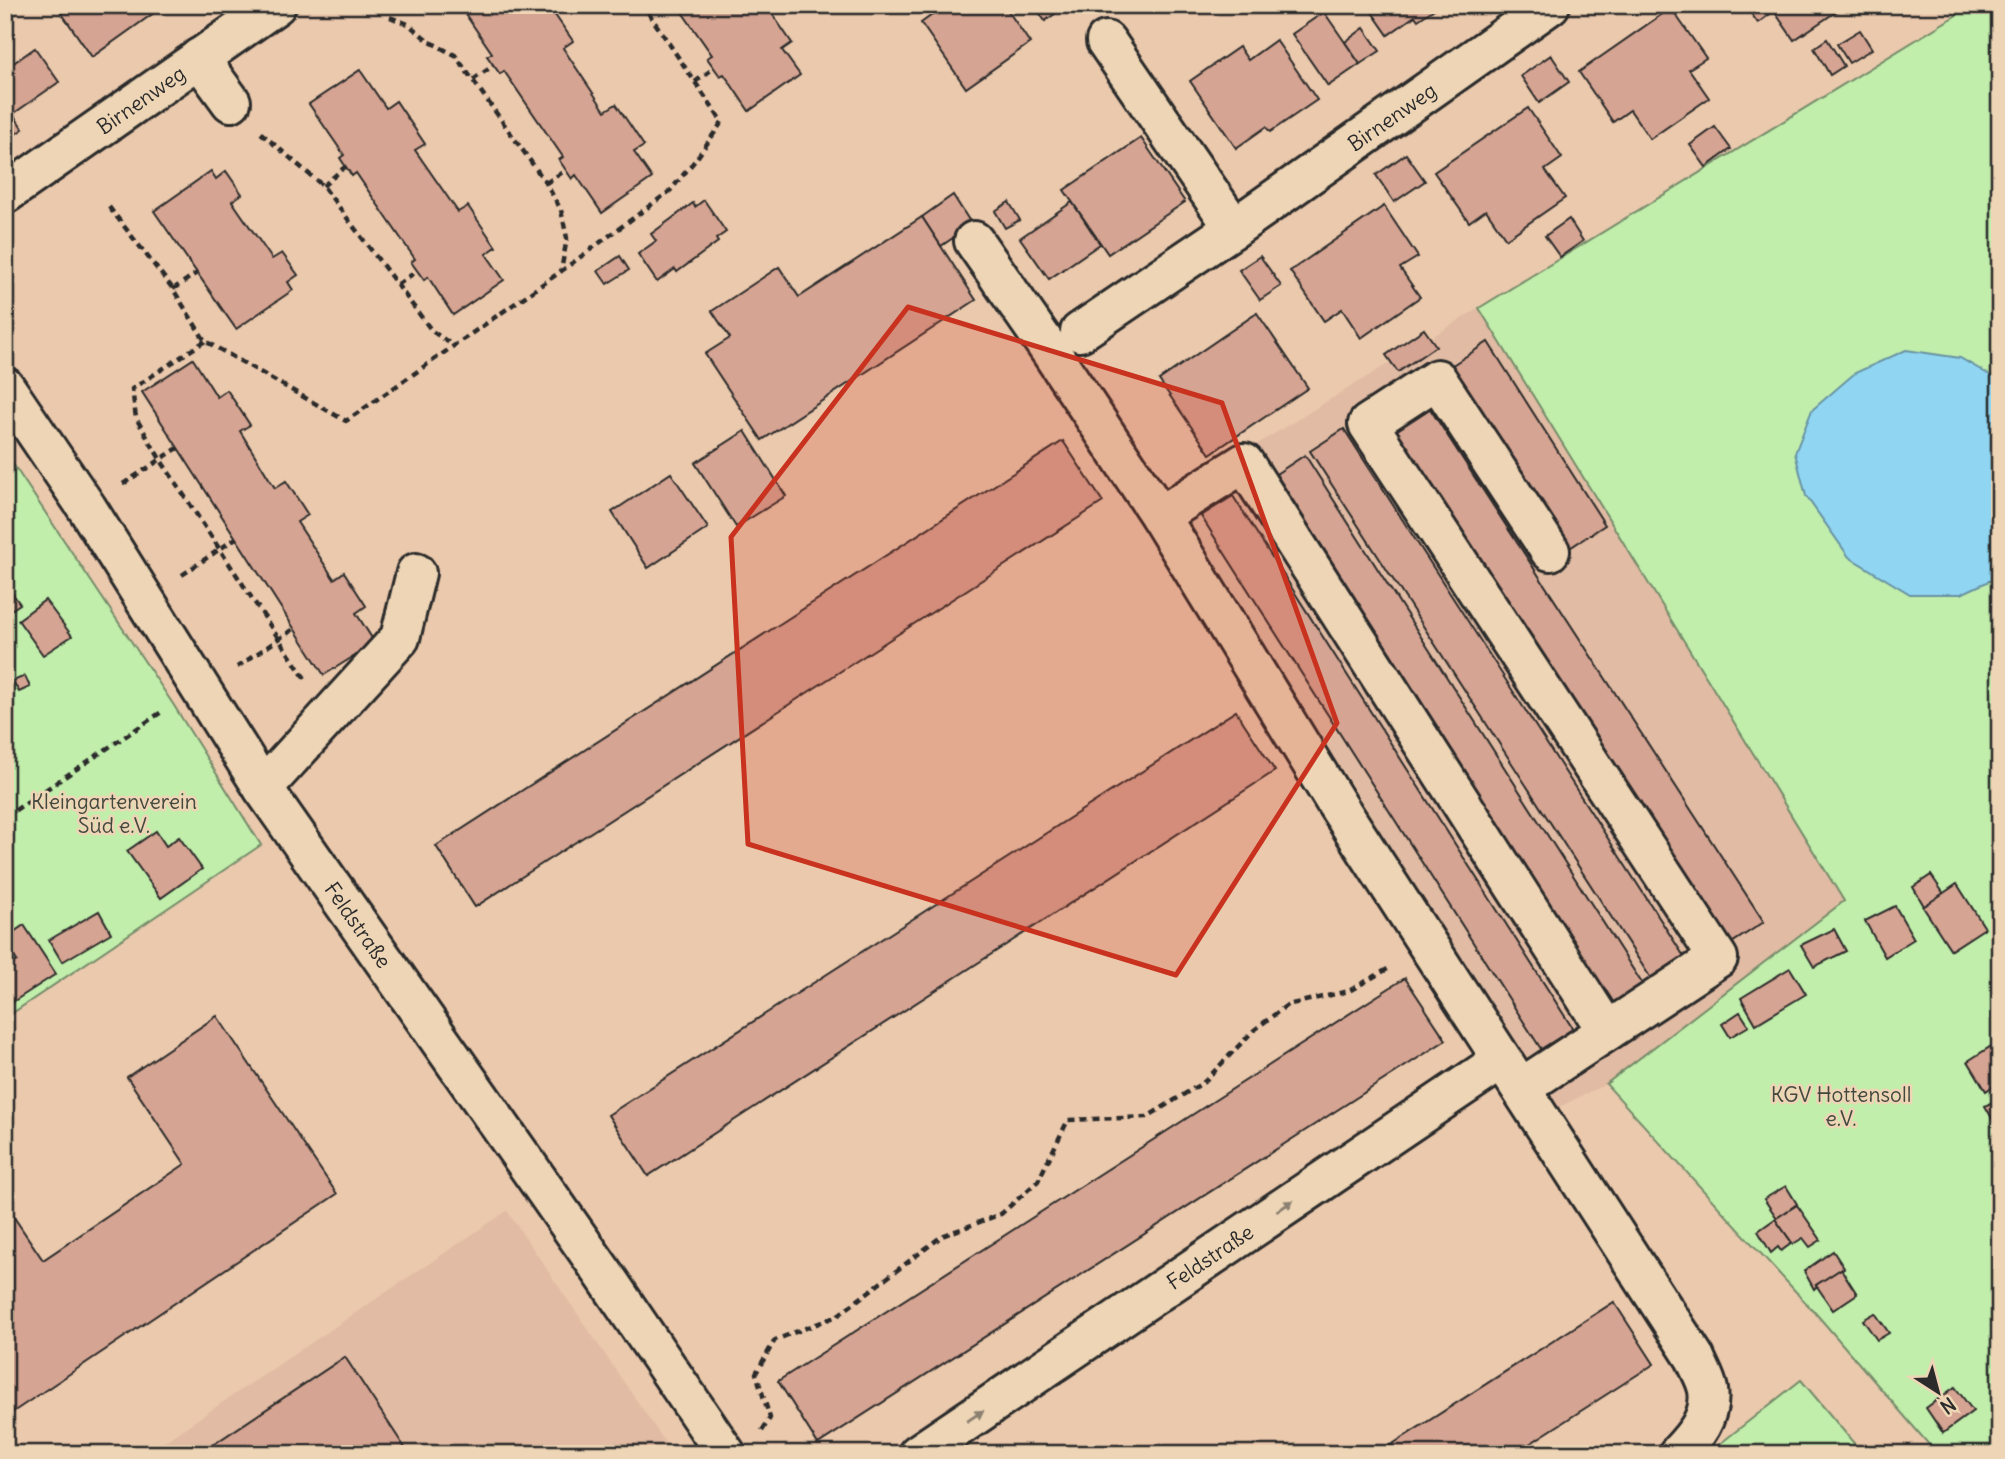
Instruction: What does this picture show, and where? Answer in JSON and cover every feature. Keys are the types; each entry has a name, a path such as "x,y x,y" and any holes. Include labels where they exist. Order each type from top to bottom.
{"street":[{"name":"Birnenweg","path":"5,194 276,5"},
{"name":"Birnenweg","path":"1080,332 1234,228 1549,5"},
{"path":"1106,41 1234,228"},
{"path":"200,58 242,114"},
{"path":"974,241 1160,516 1336,803 1695,1358 1708,1389 1706,1413 1697,1433 1678,1454"},
{"name":"Feldstraße","path":"918,1454 1511,1074 1606,1031 1718,958 1368,424 1437,379 1550,551"},
{"name":"Feldstraße","path":"5,387 87,508 263,788 605,1276 726,1454"},
{"path":"1160,516 1244,463 1606,1031"},
{"path":"263,788 400,638 416,573"}],"path":[{"path":"109,207 173,289 205,341 346,421 561,272 670,191 697,158 722,122 643,5"},
{"path":"390,17 408,24 430,42 455,55 546,183 561,210 567,238 561,272"},
{"path":"473,80 494,65"},
{"path":"695,82 714,68"},
{"path":"242,114 323,186 432,331 454,346"},
{"path":"323,186 346,166"},
{"path":"546,183 566,170"},
{"path":"398,284 417,271"},
{"path":"173,289 197,273"},
{"path":"205,341 132,389 136,418 219,550 330,715"},
{"path":"87,508 178,448"},
{"path":"145,600 236,538"},
{"path":"5,817 173,704 203,691 294,629"},
{"path":"760,1434 770,1418 756,1373 775,1340 837,1316 942,1236 1001,1214 1038,1181 1068,1120 1147,1117 1205,1082 1253,1031 1287,1005 1349,991 1429,946"}],"highlighted area":[{"path":"908,307 1222,403 1337,723 1176,975 748,844 731,537"}],"shaded area":[{"path":"1479,308 1844,901 1606,1084 1555,1109 1171,497"},
{"path":"507,1211 673,1454 146,1454"}],"green space":[{"name":"KGV Hottensoll e.V.","path":"1973,5 2000,5 2000,1454 1937,1454 1818,1316 1606,1084 1844,901 1479,308"},
{"name":"Kleingartenverein Süd e.V.","path":"5,452 173,704 261,845 5,1018"},
{"path":"1801,1380 1863,1454 1707,1454"}],"water":[{"path":"1906,350 1960,358 2000,381 2000,576 1961,594 1910,594 1849,557 1806,496 1795,453 1812,410 1855,373"}],"building":[{"path":"56,5 165,5 92,57"},
{"path":"459,5 548,5 573,41 563,48 605,111 616,104 644,146 634,152 652,178 602,213 576,175 572,179 559,160 563,157 504,71 500,74 487,56 492,53"},
{"path":"677,5 752,5 754,8 757,5 766,5 792,43 782,50 800,75 749,111 724,74 720,76 707,58 712,55"},
{"path":"946,5 1004,5 1030,43 966,88 921,23"},
{"path":"1034,5 1067,5 1045,21"},
{"path":"1367,5 1440,5 1418,20 1415,16 1388,35"},
{"path":"1745,5 1846,5 1794,40 1774,11 1758,23"},
{"path":"1671,8 1706,58 1689,69 1709,98 1650,139 1630,110 1613,122 1579,72"},
{"path":"1324,12 1360,64 1328,86 1292,34"},
{"path":"1364,28 1380,51 1360,64 1345,42"},
{"path":"1860,30 1872,49 1849,63 1837,44"},
{"path":"1827,39 1844,66 1830,75 1814,48"},
{"path":"1276,40 1317,100 1270,132 1266,127 1236,148 1190,81 1239,47 1248,60"},
{"path":"35,48 59,82 13,114 23,129 5,141 5,69"},
{"path":"1551,55 1569,82 1539,103 1521,76"},
{"path":"360,70 386,108 396,101 425,144 415,150 458,212 468,206 496,247 486,254 504,280 453,315 428,277 424,280 411,262 415,259 356,173 352,176 340,158 344,155 309,104"},
{"path":"1528,108 1562,158 1545,170 1565,198 1506,239 1486,210 1469,222 1434,172"},
{"path":"1715,127 1731,149 1706,167 1690,145"},
{"path":"1141,138 1185,202 1108,254 1064,190"},
{"path":"1406,154 1425,181 1394,202 1376,175"},
{"path":"211,171 216,179 226,171 242,194 232,201 272,259 282,253 298,275 288,282 293,290 236,329 154,211"},
{"path":"953,195 972,225 941,246 922,217"},
{"path":"704,200 726,232 716,239 718,242 677,272 675,269 657,282 638,254 656,241 651,234 693,203 695,207"},
{"path":"1009,202 1020,220 1005,228 995,211"},
{"path":"1072,202 1100,244 1049,279 1020,238"},
{"path":"1384,206 1418,257 1400,268 1420,297 1361,338 1342,309 1324,321 1290,271"},
{"path":"922,217 976,300 762,440 705,354 730,338 712,311 779,267 799,297"},
{"path":"1569,219 1583,241 1560,257 1545,236"},
{"path":"620,256 629,270 607,284 598,271"},
{"path":"1260,256 1281,286 1260,300 1239,270"},
{"path":"1257,313 1308,388 1210,454 1159,380"},
{"path":"1424,329 1436,346 1398,372 1386,355"},
{"path":"1488,342 1605,525 1568,549 1451,366"},
{"path":"193,359 217,397 227,390 250,425 240,431 275,488 286,481 308,515 297,522 334,579 344,572 366,606 356,613 375,643 324,675 142,392"},
{"path":"1423,398 1764,922 1730,944 1389,421"},
{"path":"1344,429 1685,958 1652,980 1310,451"},
{"path":"745,431 786,496 736,527 695,463"},
{"path":"1063,441 1103,502 475,907 436,846"},
{"path":"1305,455 1643,985 1613,1003 1276,474"},
{"path":"671,473 708,528 648,568 612,512"},
{"path":"1233,496 1573,1029 1541,1049 1201,516"},
{"path":"5,583 20,604 5,614"},
{"path":"45,600 72,636 43,655 18,620"},
{"path":"25,676 30,687 19,692 13,681"},
{"path":"1236,711 1275,771 648,1176 608,1115"},
{"path":"156,831 166,846 179,837 202,869 161,898 127,851"},
{"path":"1931,875 1944,894 1924,906 1913,887"},
{"path":"1957,884 1985,928 1951,950 1923,907"},
{"path":"1895,906 1914,939 1885,957 1865,921"},
{"path":"99,911 111,933 62,962 49,940"},
{"path":"24,925 56,974 5,1007 5,958 10,965 17,961 5,944 5,938"},
{"path":"1834,929 1846,951 1814,967 1801,945"},
{"path":"1790,968 1806,994 1756,1024 1741,998"},
{"path":"1405,978 1446,1040 818,1444 778,1381"},
{"path":"1740,1012 1749,1026 1730,1037 1722,1024"},
{"path":"217,1016 337,1194 13,1412 5,1401 5,1204 43,1260 185,1164 127,1077"},
{"path":"1993,1045 2000,1056 2000,1081 1986,1091 1968,1061"},
{"path":"2000,1098 2000,1132 1985,1106"},
{"path":"1786,1186 1797,1204 1777,1218 1764,1199"},
{"path":"1797,1205 1821,1240 1810,1247 1803,1238 1793,1244 1775,1219"},
{"path":"1775,1219 1792,1243 1781,1251 1778,1247 1771,1253 1758,1231"},
{"path":"1833,1251 1844,1268 1816,1285 1814,1289 1804,1271"},
{"path":"1841,1269 1857,1294 1833,1310 1816,1285"},
{"path":"1614,1302 1654,1364 1514,1454 1377,1454"},
{"path":"1875,1313 1889,1333 1877,1340 1863,1320"},
{"path":"345,1357 409,1454 199,1454"},
{"path":"1955,1387 1973,1411 1943,1433 1926,1408"}]}
